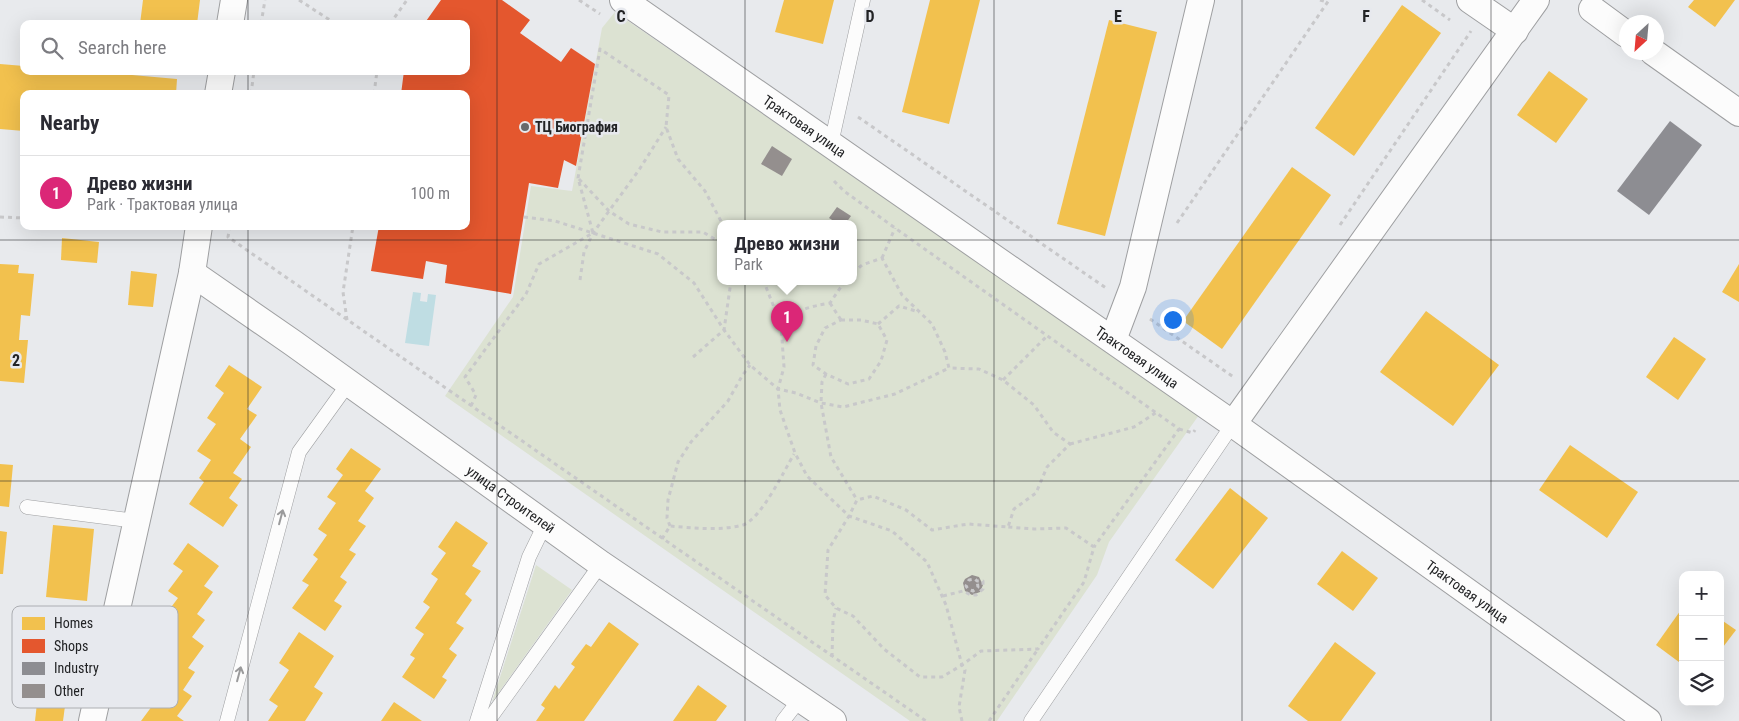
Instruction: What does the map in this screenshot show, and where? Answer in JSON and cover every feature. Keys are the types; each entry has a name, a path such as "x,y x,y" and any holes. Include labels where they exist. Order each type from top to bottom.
{"street":[{"path":"231,20 234,0"},
{"path":"1113,340 1133,288 1200,0"},
{"path":"1223,417 1536,0"},
{"path":"1478,5 1514,31"},
{"name":"Трактовая улица","path":"614,9 831,144 1223,417 1648,721"},
{"path":"1592,10 1619,29"},
{"path":"1664,60 1739,113"},
{"path":"219,90 221,75"},
{"path":"117,606 192,274 198,230"},
{"name":"улица Строителей","path":"192,274 293,343 601,564 833,721"},
{"path":"92,721 95,708"}],"lane":[{"path":"831,144 864,0"},
{"path":"227,721 299,452 348,384"},
{"path":"1030,721 1223,417"},
{"path":"27,507 136,521"},
{"path":"477,721 529,557 545,524"},
{"path":"488,721 601,564"},
{"path":"783,721 800,699"}],"path":[{"path":"262,20 265,0"},
{"path":"299,0 330,20"},
{"path":"393,20 407,0"},
{"path":"579,0 614,9"},
{"path":"1172,230 1328,1 1320,0"},
{"path":"1422,0 1453,22"},
{"path":"1336,231 1469,34 1478,5"},
{"path":"1461,28 1469,34"},
{"path":"593,233 578,178 600,49 669,95 666,127 678,159 705,191 720,220"},
{"path":"251,90 253,75"},
{"path":"375,90 376,75"},
{"path":"830,178 844,192 1157,412 1178,429 1193,433 1223,417 1236,378 854,114"},
{"path":"580,280 584,252 593,233 639,170 666,127"},
{"path":"578,178 609,211 629,224 662,232 703,232 717,241"},
{"path":"0,217 20,218"},
{"path":"524,217 555,221 658,254 694,283 724,330 750,365 778,389 796,393 821,403 843,407 895,394 949,368 979,369 1003,380 1034,405 1054,432 1070,444"},
{"path":"857,270 882,258 895,228"},
{"path":"229,230 228,236 347,320 926,721"},
{"path":"347,320 343,292 352,230"},
{"path":"471,406 476,394 465,377 526,294 539,264 593,233"},
{"path":"882,258 902,294 932,324 945,352 949,368"},
{"path":"693,357 724,330 730,285"},
{"path":"764,285 781,325 784,367 778,389 780,410 795,453 807,476 849,516 892,531 928,562 943,596 965,670 959,708 962,721"},
{"path":"781,325 791,315 806,307 830,303 842,285"},
{"path":"830,303 841,320"},
{"path":"878,324 899,306 920,312"},
{"path":"841,320 861,320 878,324 887,340 881,361 869,379 848,384 826,374 812,364 816,346 825,328 841,320"},
{"path":"1003,380 1048,335"},
{"path":"670,526 667,518 668,500 678,462 690,442 728,401 750,365"},
{"path":"826,374 822,382 821,403 830,458 857,500"},
{"path":"1008,527 1014,509 1036,493 1047,467 1070,444 1134,427 1157,412"},
{"path":"989,721 1084,582 1094,547 1178,429"},
{"path":"670,526 706,529 745,525 762,510 795,453"},
{"path":"1038,648 981,651 942,677 920,677 884,649 853,616 836,608 825,595 828,550 857,500 872,496 906,510 932,530 968,524 1034,529 1066,528 1094,547"},
{"path":"662,539 670,526"},
{"path":"943,596 963,591 976,595 980,593 984,585 983,581 978,581"},
{"path":"832,657 833,621 836,608"}],"green space":[{"path":"615,12 1199,415 1109,542 1097,575 997,721 910,721 445,396 513,297 531,186 572,191 602,28"},
{"path":"536,565 572,590 492,702"}],"water":[{"path":"413,292 421,293 420,301 427,302 428,294 436,295 429,346 405,343"}],"building: Homes":[{"path":"143,0 200,0 198,20 140,20"},
{"path":"784,0 834,0 823,44 775,32"},
{"path":"930,0 980,0 949,124 902,112"},
{"path":"1694,0 1735,0 1715,27 1688,7"},
{"path":"1402,5 1441,33 1354,156 1315,128"},
{"path":"1109,20 1157,32 1105,236 1057,224"},
{"path":"0,64 20,66 20,75 132,75 177,79 176,90 20,90 20,131 0,129"},
{"path":"1549,71 1588,99 1556,143 1517,115"},
{"path":"1292,167 1331,195 1222,349 1183,321"},
{"path":"62,238 99,242 97,263 61,260"},
{"path":"0,264 19,265 18,273 34,274 30,316 21,315 19,340 28,340 24,383 0,381"},
{"path":"1739,264 1739,302 1722,292"},
{"path":"131,271 157,274 153,307 128,305"},
{"path":"1426,311 1499,365 1453,426 1380,372"},
{"path":"1674,337 1706,359 1678,400 1646,377"},
{"path":"229,365 262,387 247,409 257,415 240,439 251,447 233,473 242,479 229,498 238,505 223,527 189,504 204,482 199,478 211,460 197,451 216,424 207,418 224,393 215,386"},
{"path":"1570,445 1638,492 1607,538 1539,490"},
{"path":"351,448 381,469 365,491 374,498 358,521 366,526 349,550 356,554 340,577 347,582 334,601 342,606 325,631 292,608 309,585 302,581 318,559 313,555 327,535 318,529 336,503 327,497 343,475 336,469"},
{"path":"0,464 13,465 9,507 0,506"},
{"path":"1230,488 1268,518 1213,589 1175,560"},
{"path":"456,521 488,543 472,566 481,571 465,594 472,600 456,623 464,628 449,649 457,655 442,677 447,680 434,699 402,677 415,658 410,655 424,634 415,628 430,607 423,602 438,579 431,574 446,553 438,547"},
{"path":"53,525 94,529 87,601 46,597"},
{"path":"0,531 7,532 3,574 0,574"},
{"path":"188,543 219,566 204,586 213,592 197,614 205,620 192,637 204,646 188,668 195,672 183,690 192,696 177,716 184,721 141,721 151,708 178,708 178,606 172,606 178,598 168,591 183,571 173,564"},
{"path":"1342,551 1378,578 1353,611 1317,584"},
{"path":"1679,613 1679,662 1656,645"},
{"path":"609,622 639,644 584,721 536,721 545,708 541,705 555,685 559,689 575,667 571,664 586,644 591,647"},
{"path":"1724,622 1736,630 1724,646"},
{"path":"299,632 334,656 314,687 323,693 305,721 268,721 278,706 269,700 289,670 279,663"},
{"path":"1335,642 1376,673 1341,721 1308,721 1288,706"},
{"path":"698,685 727,706 716,721 673,721"},
{"path":"394,702 422,721 381,721"},
{"path":"36,708 65,708 63,721 35,721"}],"building: Shops":[{"name":"ТЦ Биография","path":"441,0 502,0 530,20 520,33 561,62 571,48 595,64 576,166 564,160 558,188 529,183 511,294 445,283 447,265 426,261 423,279 371,271 378,230 470,230 470,90 402,90 403,75 470,75 470,20 427,20"}],"building: Industry":[{"path":"1670,121 1702,145 1649,215 1617,191"}],"building: Other":[{"path":"772,146 792,159 782,176 761,164"},
{"path":"837,207 851,216 848,220 832,220 829,218"},
{"path":"972,575 979,577 983,585 980,592 972,595 965,591 963,583 965,579"}],"place":[{"name":"ТЦ Биография","path":"525,127"},
{"name":"Древо жизни","path":"787,342"}]}
